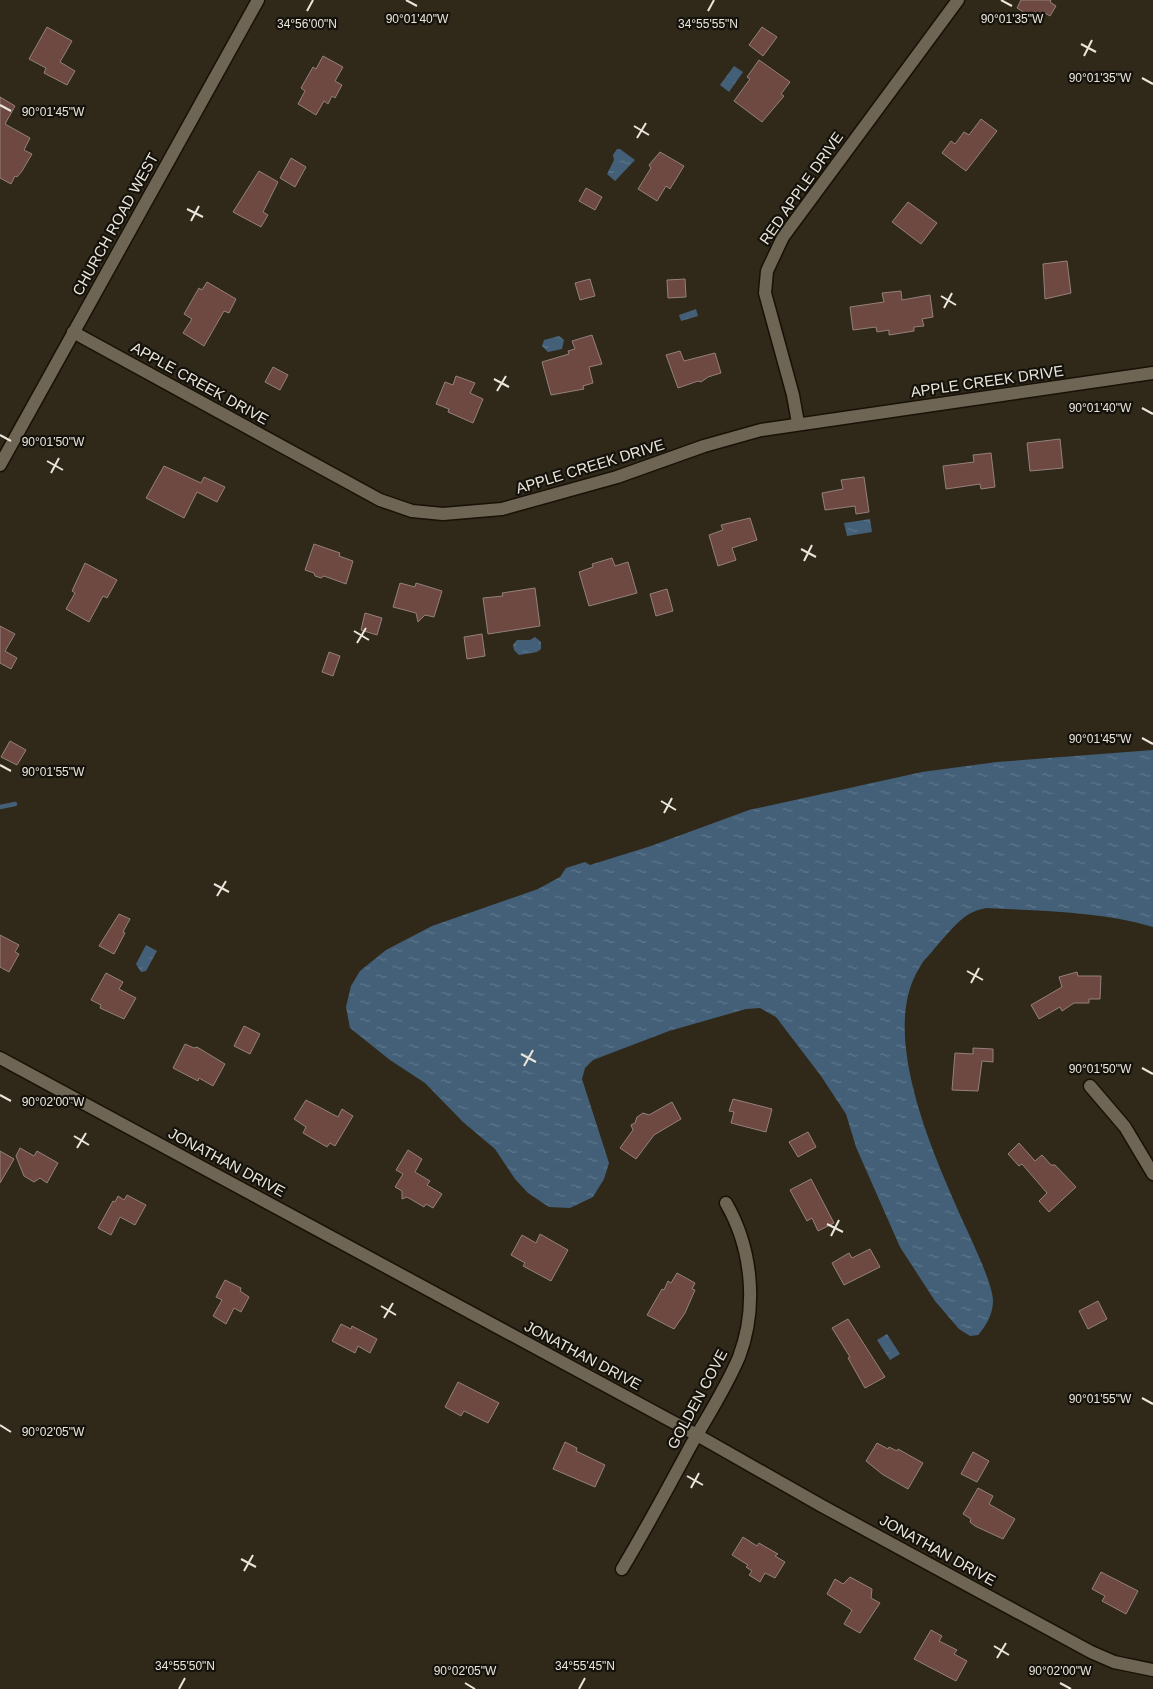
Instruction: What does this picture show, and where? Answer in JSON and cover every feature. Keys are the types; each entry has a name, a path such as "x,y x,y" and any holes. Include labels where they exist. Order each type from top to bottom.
{"street":[{"name":"CHURCH ROAD WEST","path":"0,465 258,0"},
{"name":"RED APPLE DRIVE","path":"798,423 793,395 767,303 766,282 772,259 783,237 958,0"},
{"name":"APPLE CREEK DRIVE","path":"73,332 358,490 401,508 428,513 464,514 522,504 617,477 734,436 798,423 1153,373"},
{"name":"JONATHAN DRIVE","path":"0,1058 697,1435 822,1506 1091,1652 1114,1662 1153,1670"},
{"path":"1090,1086 1125,1127 1153,1174"},
{"name":"GOLDEN COVE","path":"622,1569 722,1392 740,1354 751,1298 744,1249 736,1221 726,1203"}],"water":[{"path":"734,66 743,72 729,92 720,85"},
{"path":"617,149 620,149 635,160 615,181 607,174"},
{"path":"696,309 698,316 681,321 679,315"},
{"path":"559,336 564,340 562,349 548,352 542,346 544,340"},
{"path":"870,519 872,532 847,536 844,523"},
{"path":"535,637 541,642 541,649 537,652 519,655 514,650 513,645 517,640 530,640"},
{"path":"1153,750 1153,927 1091,915 1028,910 982,909 964,917 950,930 920,967 908,995 905,1027 908,1063 916,1099 941,1171 983,1266 992,1294 993,1306 990,1315 978,1335 970,1336 959,1329 935,1301 900,1247 856,1147 846,1114 821,1076 776,1017 760,1008 746,1009 669,1031 593,1060 585,1068 582,1079 609,1163 604,1179 593,1197 570,1208 549,1207 528,1193 515,1179 495,1149 463,1122 425,1083 390,1060 350,1028 346,1007 351,986 360,971 386,950 432,926 538,889 560,877 566,868 585,862 590,865 651,846 749,810 922,772 997,762"},
{"path":"146,945 157,951 146,971 141,972 136,964"},
{"path":"887,1334 900,1354 890,1360 877,1340"}],"building":[{"path":"1021,0 1051,0 1050,2 1056,6 1050,16 1043,12 1038,21 1017,8"},
{"path":"47,27 72,41 60,62 75,71 67,85 44,73 46,68 29,59"},
{"path":"762,27 777,37 763,56 749,45"},
{"path":"323,56 343,67 335,81 342,85 335,98 332,96 328,104 324,101 316,115 298,104 305,91 301,88 313,67 316,69"},
{"path":"759,60 790,82 781,94 784,96 762,122 734,101 750,79 747,77"},
{"path":"0,97 15,106 5,124 30,138 24,150 32,154 22,171 17,177 15,176 11,184 0,178"},
{"path":"981,119 997,131 966,171 942,153 951,141 955,144 964,132 969,135"},
{"path":"660,152 684,166 670,189 666,186 657,201 638,189 651,168 649,165"},
{"path":"291,158 306,167 295,187 280,178"},
{"path":"259,171 278,182 263,212 268,215 261,227 233,212"},
{"path":"586,188 602,197 595,210 579,201"},
{"path":"908,202 937,223 921,244 892,222"},
{"path":"1067,261 1071,293 1045,299 1043,264"},
{"path":"590,279 595,296 580,300 575,283"},
{"path":"685,279 686,297 668,298 667,280"},
{"path":"207,282 236,299 229,313 224,311 204,346 183,333 192,319 184,314 199,288 202,290"},
{"path":"901,291 902,300 930,295 933,317 922,319 924,326 914,327 914,331 889,335 889,330 877,332 876,327 853,330 850,307 884,302 882,293"},
{"path":"592,335 602,364 589,367 593,383 583,386 584,389 551,395 542,362 569,354 568,351 575,349 572,341"},
{"path":"680,351 684,361 715,353 721,373 708,377 701,382 698,381 678,388 666,355"},
{"path":"273,367 288,375 280,390 265,382"},
{"path":"456,376 475,383 470,393 483,399 473,423 448,412 449,409 436,404 445,382 453,385"},
{"path":"1060,439 1063,468 1030,471 1027,443"},
{"path":"991,453 995,487 981,489 980,484 946,489 943,466 974,462 973,455"},
{"path":"164,466 201,483 204,477 225,487 217,502 197,492 184,518 146,498"},
{"path":"864,477 869,512 856,514 855,506 825,510 822,493 843,489 841,480"},
{"path":"750,518 757,540 732,548 736,560 718,566 709,535 723,530 721,525"},
{"path":"314,544 340,553 339,556 353,561 346,584 324,576 321,578 315,576 314,573 305,570"},
{"path":"612,558 615,566 628,562 637,593 589,606 579,572 593,567 592,564"},
{"path":"85,563 117,580 107,598 103,596 89,622 66,609 75,593 72,591"},
{"path":"400,583 415,587 416,583 442,591 434,617 425,615 418,622 416,613 393,607"},
{"path":"535,588 540,626 488,634 483,598 503,596 502,593"},
{"path":"667,589 673,611 656,616 650,594"},
{"path":"365,613 382,618 377,635 361,630"},
{"path":"0,626 15,634 5,651 17,658 11,669 0,663"},
{"path":"482,634 485,656 467,659 464,637"},
{"path":"329,652 340,656 333,676 322,672"},
{"path":"10,741 26,750 17,765 1,757"},
{"path":"119,914 130,919 114,954 99,946"},
{"path":"0,935 19,945 15,952 19,954 9,972 0,967"},
{"path":"1077,972 1078,976 1101,976 1100,999 1089,999 1089,1003 1074,1003 1062,1011 1060,1007 1039,1019 1031,1005 1062,987 1059,977"},
{"path":"106,973 123,982 119,989 136,998 124,1019 100,1008 101,1005 91,1000"},
{"path":"244,1026 260,1034 250,1054 234,1046"},
{"path":"185,1044 194,1048 197,1047 225,1064 213,1086 199,1078 198,1081 173,1068"},
{"path":"973,1048 993,1049 993,1062 982,1061 978,1091 952,1090 955,1053 973,1054"},
{"path":"733,1099 772,1109 766,1132 731,1123 734,1112 729,1111"},
{"path":"306,1100 338,1117 342,1109 353,1116 335,1146 330,1143 327,1147 303,1133 306,1127 294,1119"},
{"path":"672,1102 681,1119 654,1135 636,1159 620,1148 633,1130 631,1125 635,1123 637,1117 643,1113 649,1115"},
{"path":"808,1132 816,1147 798,1157 789,1142"},
{"path":"1019,1143 1035,1161 1042,1155 1051,1165 1055,1165 1076,1187 1049,1212 1039,1201 1047,1193 1022,1164 1019,1166 1008,1154"},
{"path":"20,1148 34,1156 37,1151 58,1163 47,1183 40,1178 34,1182 24,1176 16,1156"},
{"path":"408,1150 422,1159 415,1172 430,1181 427,1185 442,1194 433,1208 426,1204 424,1207 407,1197 402,1199 402,1191 395,1187 403,1174 396,1170"},
{"path":"0,1151 14,1159 0,1183"},
{"path":"811,1179 834,1223 818,1231 812,1218 807,1221 790,1190"},
{"path":"127,1195 146,1205 135,1225 120,1217 111,1235 98,1228 113,1201 115,1202 118,1196 124,1200"},
{"path":"540,1234 568,1250 551,1281 523,1266 525,1263 511,1255 522,1235 536,1243"},
{"path":"870,1249 880,1267 844,1285 832,1263 849,1253 852,1258"},
{"path":"677,1273 695,1283 692,1289 695,1290 685,1313 674,1329 647,1315 662,1289 664,1290 668,1281 671,1283"},
{"path":"225,1280 241,1288 240,1291 249,1297 241,1312 234,1308 226,1324 213,1316 222,1300 216,1297"},
{"path":"1098,1301 1107,1319 1088,1329 1079,1311"},
{"path":"848,1319 885,1377 865,1388 848,1358 850,1357 832,1328"},
{"path":"341,1324 351,1329 352,1326 377,1339 370,1353 358,1346 355,1353 332,1341"},
{"path":"458,1382 499,1403 488,1423 464,1411 461,1416 445,1407"},
{"path":"565,1442 577,1448 576,1451 605,1465 595,1487 553,1469"},
{"path":"877,1443 888,1449 889,1447 897,1451 898,1449 923,1463 908,1489 882,1474 866,1461"},
{"path":"973,1452 989,1461 977,1482 961,1474"},
{"path":"978,1488 993,1496 989,1504 1015,1519 1003,1539 975,1526 970,1522 971,1519 963,1514"},
{"path":"743,1537 757,1546 759,1543 778,1554 775,1556 785,1562 775,1578 765,1573 760,1582 749,1575 752,1571 746,1567 748,1565 732,1555"},
{"path":"1101,1572 1138,1591 1126,1614 1102,1601 1105,1596 1092,1589"},
{"path":"850,1577 872,1589 871,1598 880,1603 860,1633 844,1624 852,1610 827,1594 835,1579 843,1584"},
{"path":"931,1630 942,1636 939,1641 957,1650 954,1654 967,1661 956,1681 914,1659"}],"waterway":[{"path":"0,807 15,804"}]}
